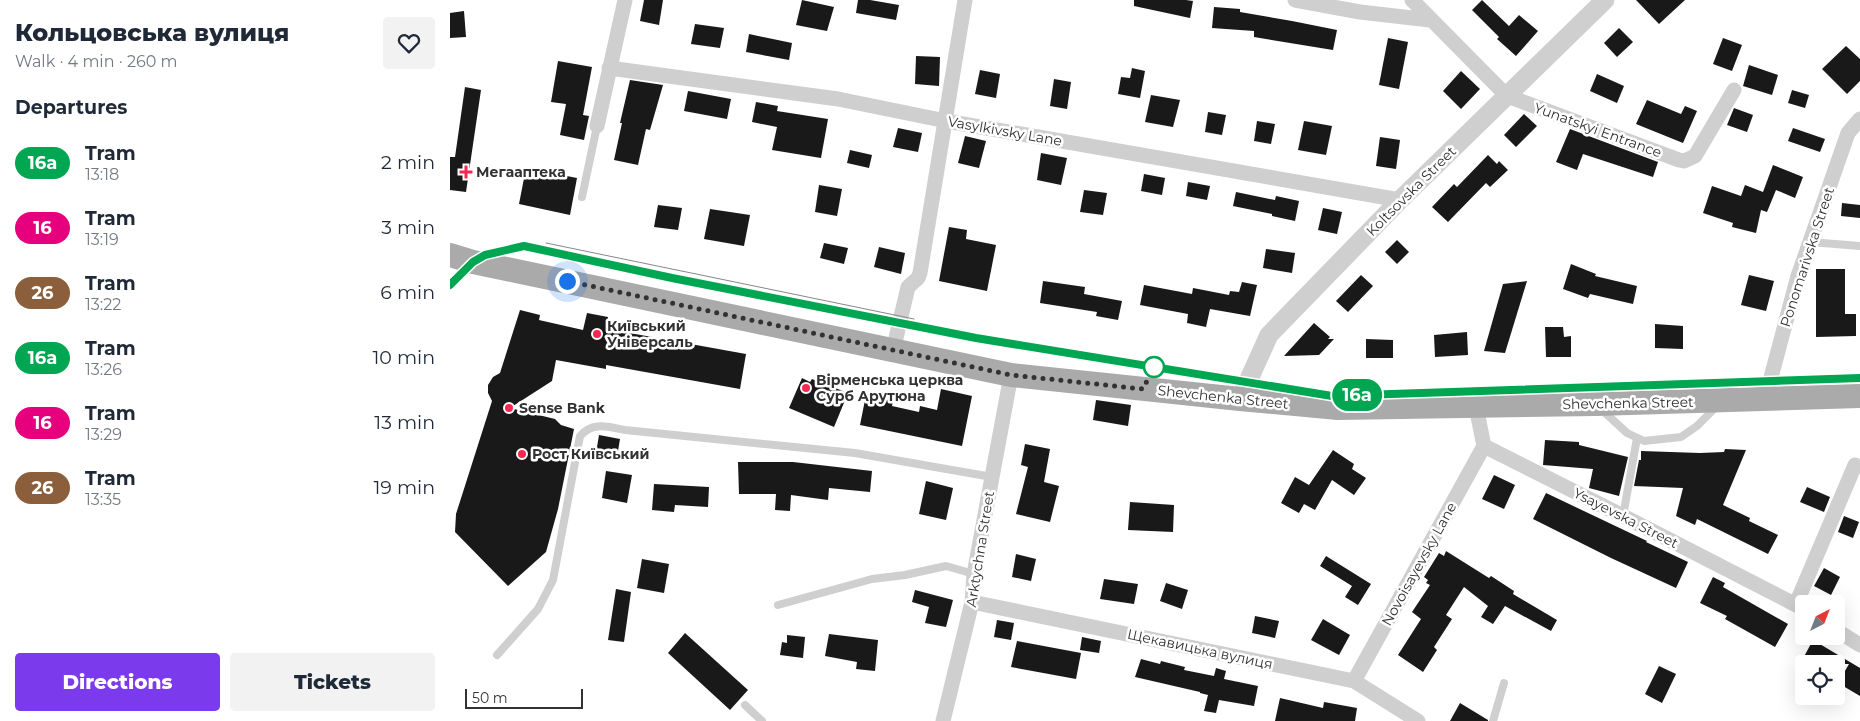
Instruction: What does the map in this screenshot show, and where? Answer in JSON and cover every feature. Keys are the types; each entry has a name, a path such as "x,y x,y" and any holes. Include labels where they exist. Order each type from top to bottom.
{"main road":[{"name":"Shevchenka Street","path":"450,255 473,262 1011,375 1240,399 1338,408 1596,404 1860,396"}],"street":[{"path":"597,126 625,0"},
{"path":"893,351 908,287 918,278 920,273 965,0"},
{"path":"1294,0 1360,12 1430,20"},
{"path":"1360,12 1370,7 1377,0"},
{"path":"1412,0 1507,96"},
{"name":"Koltsovska Street","path":"1240,399 1269,335 1400,200 1605,0"},
{"name":"Vasylkivsky Lane","path":"609,68 838,99 946,121 1400,200"},
{"name":"Yunatskyi Entrance","path":"1507,96 1679,160 1690,159 1698,151 1734,90"},
{"name":"Ponomarivska Street","path":"1765,400 1798,276 1860,119"},
{"name":"Arktychna Street","path":"942,721 972,602 974,574 1011,375"},
{"path":"1476,406 1484,446"},
{"name":"Ysayevska Street","path":"1484,446 1795,604"},
{"name":"Novoisayevsky Lane","path":"1354,682 1484,446"},
{"path":"1805,595 1855,466"},
{"name":"Щекавицька вулиця","path":"972,602 1354,682 1418,721"},
{"path":"1845,636 1860,645"}],"lane":[{"path":"582,197 597,126"},
{"path":"1810,242 1860,246"},
{"path":"1596,404 1627,433 1644,441 1680,437 1689,433 1721,401"},
{"path":"497,655 538,609 553,580 580,436 589,428 601,426 855,453 992,477"},
{"path":"1623,516 1637,438"},
{"path":"778,605 872,579 905,575 946,566 974,574"},
{"path":"1493,721 1504,684"},
{"path":"745,705 762,721"}],"building":[{"path":"644,0 663,0 659,25 640,21"},
{"path":"802,0 834,7 827,31 796,25"},
{"path":"858,0 899,5 896,20 856,13"},
{"path":"1134,0 1193,1 1190,18 1134,6"},
{"path":"1482,0 1509,26 1519,15 1538,31 1516,56 1497,39 1499,37 1472,10"},
{"path":"1636,0 1685,0 1659,24"},
{"path":"1214,7 1240,9 1240,12 1337,30 1333,50 1254,37 1254,31 1212,28"},
{"path":"464,11 466,37 450,38 450,13"},
{"path":"695,24 724,28 720,48 691,44"},
{"path":"1619,28 1633,42 1617,57 1604,43"},
{"path":"749,34 792,43 789,60 746,52"},
{"path":"1388,38 1408,42 1399,89 1379,85"},
{"path":"1723,38 1742,45 1732,71 1713,64"},
{"path":"1846,46 1860,59 1860,81 1847,94 1822,69"},
{"path":"916,56 940,57 939,86 915,84"},
{"path":"558,61 592,67 583,115 589,116 584,140 560,135 566,104 551,102"},
{"path":"1749,65 1778,75 1772,95 1743,86"},
{"path":"1132,68 1145,71 1140,98 1118,94 1121,77 1130,78"},
{"path":"980,70 1000,74 996,98 975,94"},
{"path":"1461,71 1480,89 1461,109 1443,91"},
{"path":"1597,74 1624,86 1617,103 1590,91"},
{"path":"1054,79 1071,82 1067,109 1050,106"},
{"path":"630,80 663,85 650,130 646,129 638,165 614,160"},
{"path":"465,87 481,90 466,192 450,190 450,157 455,157"},
{"path":"1792,90 1809,95 1805,108 1788,103"},
{"path":"688,91 731,99 727,119 684,111"},
{"path":"1151,95 1180,100 1173,127 1145,122"},
{"path":"1647,100 1681,114 1685,106 1697,111 1683,143 1636,124"},
{"path":"756,102 778,106 777,111 828,119 821,158 772,150 777,127 752,122"},
{"path":"1734,108 1753,115 1747,132 1727,125"},
{"path":"1208,112 1226,115 1222,135 1205,132"},
{"path":"1524,114 1537,126 1516,147 1504,135"},
{"path":"1257,121 1275,124 1271,144 1254,141"},
{"path":"1304,121 1332,126 1326,155 1298,150"},
{"path":"898,128 922,133 918,152 893,147"},
{"path":"1793,128 1825,139 1820,152 1788,141"},
{"path":"1570,129 1658,162 1653,177 1583,154 1577,170 1556,162"},
{"path":"965,136 986,141 979,168 958,163"},
{"path":"1380,137 1400,140 1396,169 1376,166"},
{"path":"850,150 872,155 869,168 847,163"},
{"path":"1041,153 1067,158 1061,185 1037,180"},
{"path":"1488,155 1497,164 1499,161 1508,170 1490,187 1486,183 1448,222 1432,207 1454,184 1457,187"},
{"path":"1773,165 1803,177 1795,198 1776,190 1767,212 1761,210 1756,233 1732,227 1733,223 1703,213 1712,186 1741,196 1745,185 1763,192"},
{"path":"526,168 577,178 570,215 519,204"},
{"path":"1144,174 1165,178 1162,195 1141,191"},
{"path":"1188,182 1210,186 1207,200 1186,196"},
{"path":"819,185 842,189 837,216 815,212"},
{"path":"1084,190 1107,193 1103,215 1080,212"},
{"path":"1236,192 1275,200 1276,196 1299,201 1295,221 1233,206"},
{"path":"1842,203 1860,205 1860,218 1841,216"},
{"path":"658,205 682,208 678,230 654,227"},
{"path":"1323,208 1342,212 1337,234 1318,230"},
{"path":"710,209 750,215 744,246 704,239"},
{"path":"949,227 967,230 966,239 996,245 987,291 939,281"},
{"path":"1397,240 1409,252 1397,264 1385,252"},
{"path":"824,243 848,248 844,264 820,258"},
{"path":"879,247 905,253 901,274 874,267"},
{"path":"1266,249 1295,253 1292,273 1263,268"},
{"path":"1571,264 1596,274 1595,276 1637,286 1633,304 1590,294 1588,298 1563,289"},
{"path":"1816,269 1845,269 1845,314 1856,314 1856,336 1816,337"},
{"path":"1361,275 1373,286 1348,312 1336,301"},
{"path":"1749,275 1774,281 1766,311 1741,305"},
{"path":"1043,281 1085,287 1084,294 1122,301 1118,320 1096,316 1097,312 1040,303"},
{"path":"1527,281 1505,353 1484,351 1503,284"},
{"path":"1242,282 1257,285 1250,316 1210,309 1206,327 1187,323 1188,314 1140,305 1144,285 1192,294 1193,288 1229,295 1230,291 1239,292"},
{"name":"Рост Київський","path":"520,310 540,315 539,320 583,330 587,313 608,317 607,325 613,327 613,330 746,354 740,389 606,365 606,369 556,360 552,381 510,408 555,419 561,425 574,429 558,509 546,552 508,586 455,532 456,514 492,401 488,393 488,385 493,377 500,373"},
{"path":"1314,323 1330,337 1328,339 1334,339 1319,355 1284,356"},
{"path":"1655,324 1683,326 1683,349 1655,348"},
{"path":"1545,327 1563,327 1564,337 1571,336 1571,357 1546,357"},
{"path":"1467,332 1468,355 1435,357 1434,335"},
{"path":"1366,339 1393,340 1393,358 1366,358"},
{"path":"802,378 810,382 812,379 848,393 834,427 789,408"},
{"path":"941,389 972,396 962,446 860,425 866,395 893,401 892,406 919,412 920,406 937,410"},
{"path":"1096,400 1131,405 1128,426 1093,420"},
{"path":"599,435 620,439 617,457 596,453"},
{"path":"1545,440 1579,442 1579,445 1628,457 1619,496 1589,488 1593,469 1543,465"},
{"path":"1025,444 1050,449 1044,482 1059,486 1050,522 1016,514 1028,467 1021,465"},
{"path":"1725,449 1746,450 1723,505 1750,518 1749,521 1778,535 1768,554 1697,519 1695,525 1676,516 1683,488 1634,486 1639,460 1641,460 1641,451 1700,453 1724,452"},
{"path":"1333,450 1354,464 1352,469 1366,478 1354,495 1332,480 1315,510 1304,504 1299,513 1281,503 1295,477 1309,485"},
{"path":"738,462 793,462 872,471 870,492 829,488 828,500 791,495 790,511 775,510 776,494 739,494"},
{"path":"606,471 632,475 627,503 602,498"},
{"path":"1494,475 1515,485 1504,509 1482,499"},
{"path":"926,481 953,488 946,520 919,514"},
{"path":"654,484 709,487 708,507 675,505 674,512 652,510"},
{"path":"1807,487 1830,497 1824,512 1800,502"},
{"path":"1546,493 1688,562 1676,588 1533,519"},
{"path":"1130,502 1174,505 1173,532 1128,530"},
{"path":"1844,516 1859,522 1853,538 1838,532"},
{"path":"1446,551 1489,578 1491,576 1514,591 1513,594 1557,620 1551,631 1505,606 1493,624 1481,617 1488,606 1464,587 1446,615 1452,619 1434,647 1437,650 1423,672 1398,655 1421,619 1412,612 1430,585 1426,583 1428,580 1424,577 1439,553 1444,556"},
{"path":"1016,554 1036,559 1031,581 1012,577"},
{"path":"1326,556 1371,584 1358,605 1345,597 1352,586 1320,566"},
{"path":"642,559 669,564 664,593 637,588"},
{"path":"1824,568 1840,577 1831,595 1814,586"},
{"path":"1713,577 1725,583 1723,587 1788,624 1775,647 1725,619 1727,616 1700,603"},
{"path":"1104,579 1138,584 1134,604 1100,599"},
{"path":"1166,583 1188,590 1182,609 1160,601"},
{"path":"616,589 631,592 624,642 608,640"},
{"path":"915,590 953,600 946,627 925,623 929,607 912,602"},
{"path":"1255,616 1279,621 1275,638 1252,633"},
{"path":"1323,619 1350,635 1339,655 1311,640"},
{"path":"997,620 1014,623 1011,640 994,637"},
{"path":"685,633 748,690 730,710 668,653"},
{"path":"829,634 878,640 875,671 856,669 857,662 825,656"},
{"path":"787,635 805,637 803,658 780,655 782,642 787,643"},
{"path":"1082,637 1101,641 1099,653 1080,650"},
{"path":"1017,641 1081,653 1076,679 1011,667"},
{"path":"1810,645 1821,645 1838,655 1805,655"},
{"path":"1141,659 1160,664 1161,661 1185,667 1184,670 1214,676 1216,668 1226,671 1224,679 1258,686 1254,706 1219,700 1216,713 1204,711 1208,695 1135,677"},
{"path":"1845,659 1860,668 1860,696 1845,687 1845,671 1849,664 1845,664"},
{"path":"1659,666 1676,674 1662,703 1645,694"},
{"path":"1280,698 1323,708 1324,702 1357,708 1355,721 1275,721"},
{"path":"1460,703 1488,720 1488,721 1450,721"}],"tram line":[{"path":"546,243 914,319"},
{"path":"450,285 473,262 485,255 524,246 672,278 975,338 1332,396 1860,378"},
{"name":"16a","path":"450,285 473,262 485,255 524,246 672,278 976,338 1332,396 1860,378"}],"place":[{"name":"Мегааптека","path":"466,172"},
{"name":"Київський Універсаль","path":"597,334"},
{"name":"Вірменська церква Сурб Арутюна","path":"806,388"},
{"name":"Sense Bank","path":"509,408"},
{"name":"Рост Київський","path":"522,454"}],"route":[{"path":"567,281 1011,375 1143,389 1154,367"}]}
